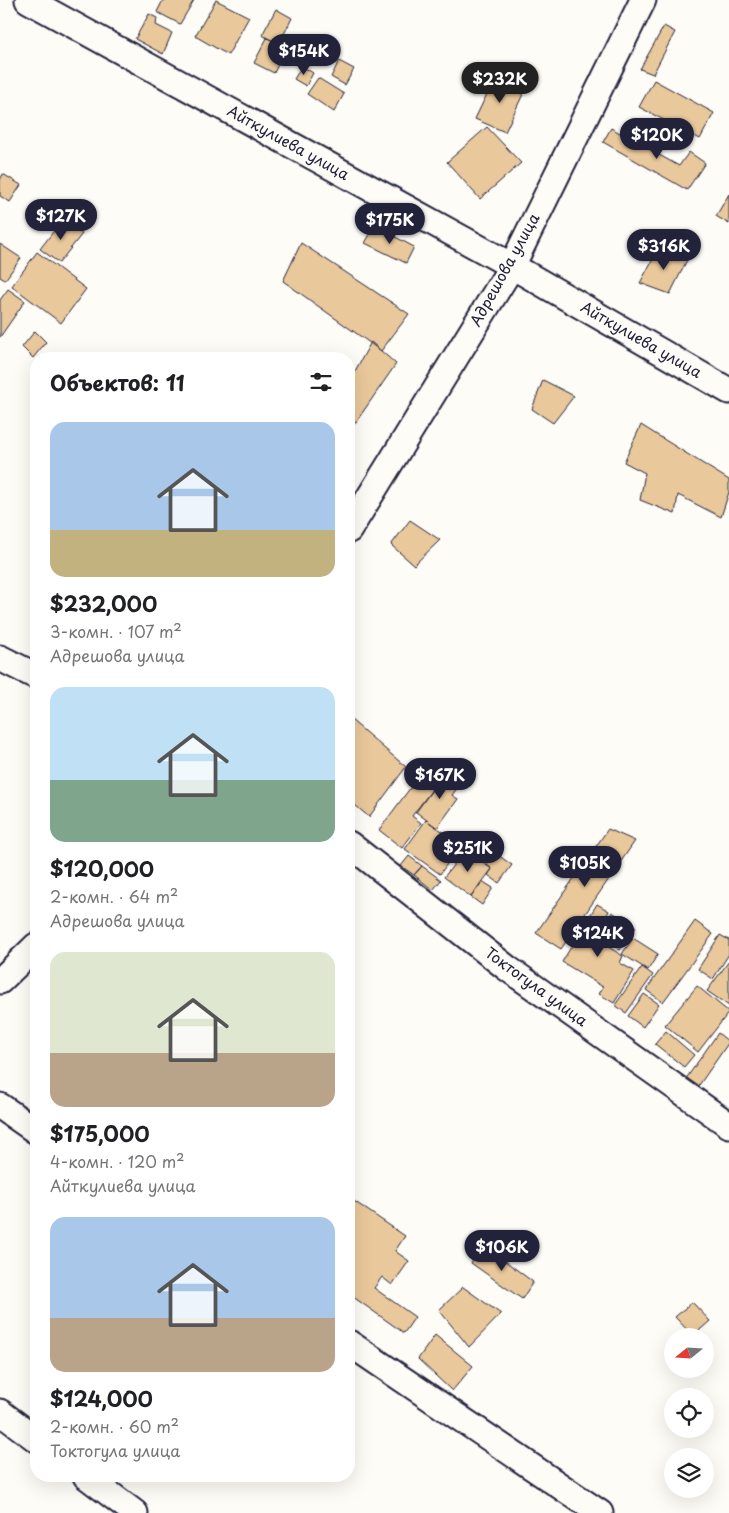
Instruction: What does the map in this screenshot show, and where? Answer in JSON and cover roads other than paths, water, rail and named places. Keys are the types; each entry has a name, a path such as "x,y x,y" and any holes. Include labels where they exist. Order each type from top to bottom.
{"street":[{"name":"Айткулиева улица","path":"28,0 512,266 729,391"},
{"name":"Адрешова улица","path":"355,520 512,266 643,0"},
{"path":"0,658 30,673"},
{"name":"Токтогула улица","path":"355,849 507,968 729,1125"},
{"path":"0,981 30,952"},
{"path":"0,1106 30,1127"},
{"path":"355,1347 600,1513"},
{"path":"0,1412 30,1434"},
{"path":"94,1482 135,1513"}]}
